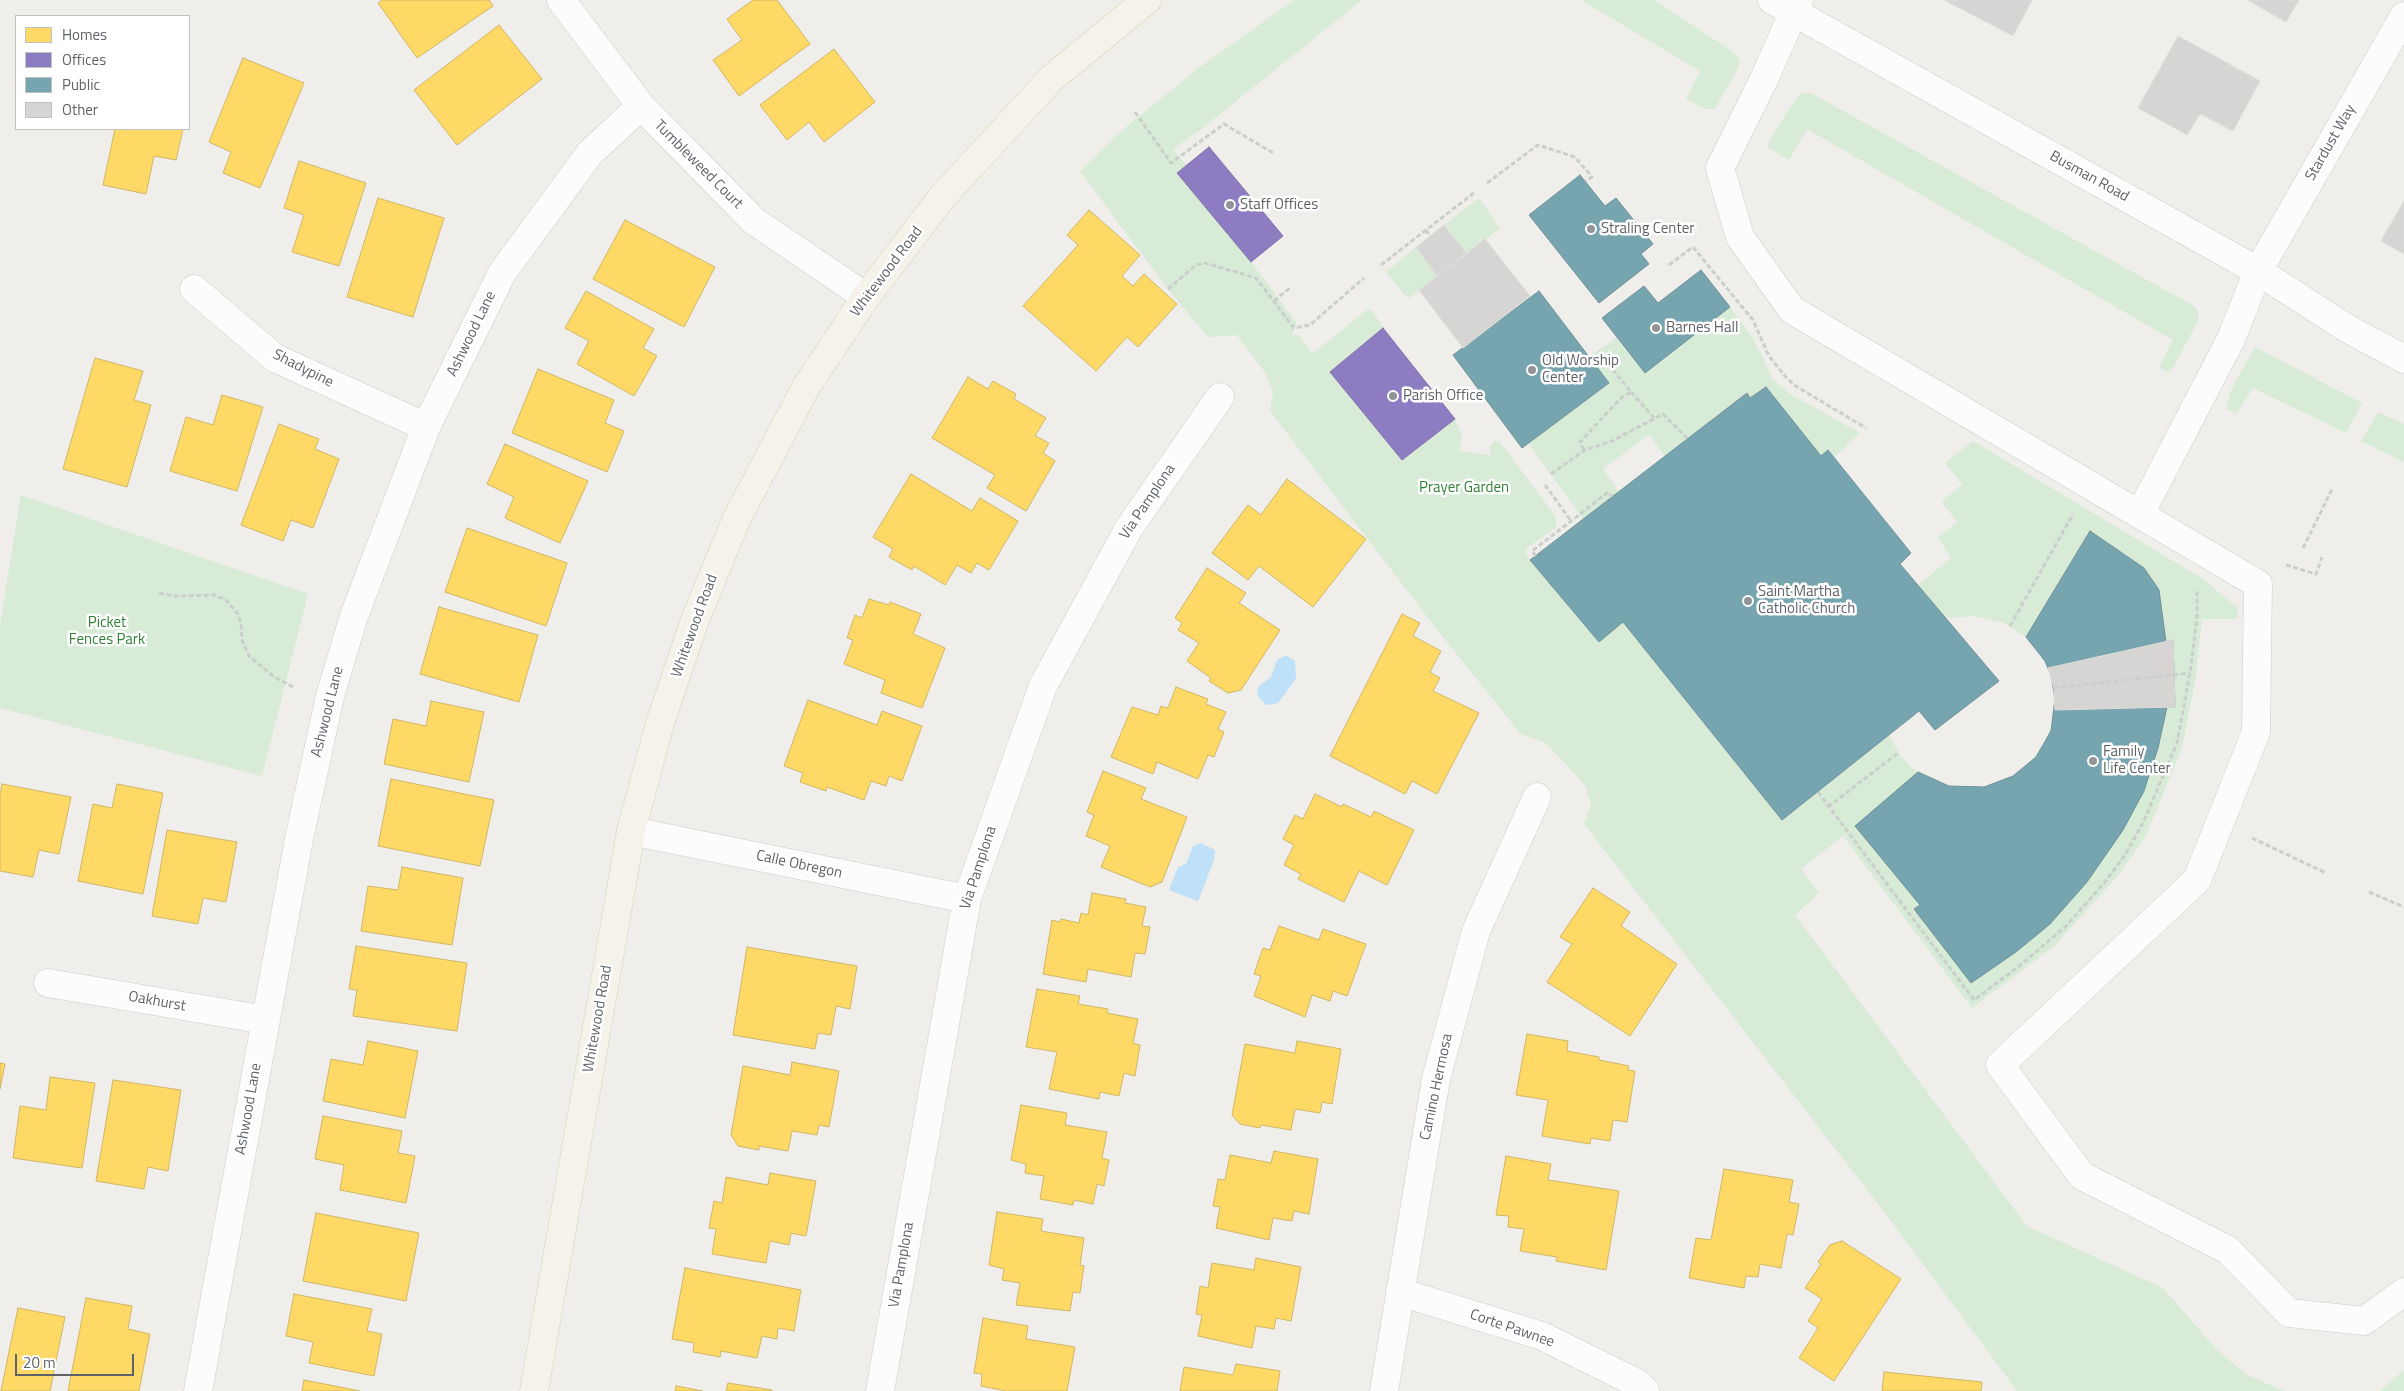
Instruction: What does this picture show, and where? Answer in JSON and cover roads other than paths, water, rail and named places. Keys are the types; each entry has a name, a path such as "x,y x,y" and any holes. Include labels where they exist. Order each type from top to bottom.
{"main road":[{"name":"Whitewood Road","path":"534,1391 631,831 660,723 695,620 736,520 806,387 866,297 943,196 1052,78 1147,0"}],"street":[{"name":"Tumbleweed Court","path":"561,0 641,106 754,221 866,297"},
{"name":"Busman Road","path":"1788,4 2258,271 2348,328 2404,359"},
{"path":"1788,4 1765,77 1720,168 1740,237 1792,310 2258,584 2256,732 2196,880 2000,1065 2082,1176 2228,1250 2289,1313 2364,1321 2404,1292"},
{"name":"Stardust Way","path":"2140,514 2231,339 2258,271 2404,16"},
{"name":"Ashwood Lane","path":"198,1391 299,839 330,696 354,616 426,427 502,273 590,153 641,106"},
{"name":"Shadypine","path":"194,289 275,358 426,427"},
{"name":"Via Pamplona","path":"880,1391 967,899 1043,686 1129,528 1220,397"},
{"name":"Camino Hermosa","path":"1384,1391 1436,1078 1474,940 1537,797"},
{"name":"Calle Obregon","path":"631,831 967,899"},
{"name":"Oakhurst","path":"48,983 266,1020"},
{"name":"Corte Pawnee","path":"1400,1292 1542,1336 1637,1384 1645,1391"}],"water":[{"path":"1286,655 1295,661 1296,679 1278,703 1265,704 1257,695 1258,687 1271,677 1277,660"},
{"path":"1201,843 1215,850 1214,860 1198,901 1169,890 1178,867 1186,864 1193,846"}],"place":[{"name":"Staff Offices","path":"1230,205"},
{"name":"Straling Center","path":"1591,229"},
{"name":"Barnes Hall","path":"1656,328"},
{"name":"Old Worship Center","path":"1532,370"},
{"name":"Parish Office","path":"1393,396"},
{"name":"Saint Martha Catholic Church","path":"1748,601"},
{"name":"Family Life Center","path":"2093,761"}],"park label":[{"name":"Prayer Garden","path":"1464,488"},
{"name":"Picket Fences Park","path":"107,632"}]}
